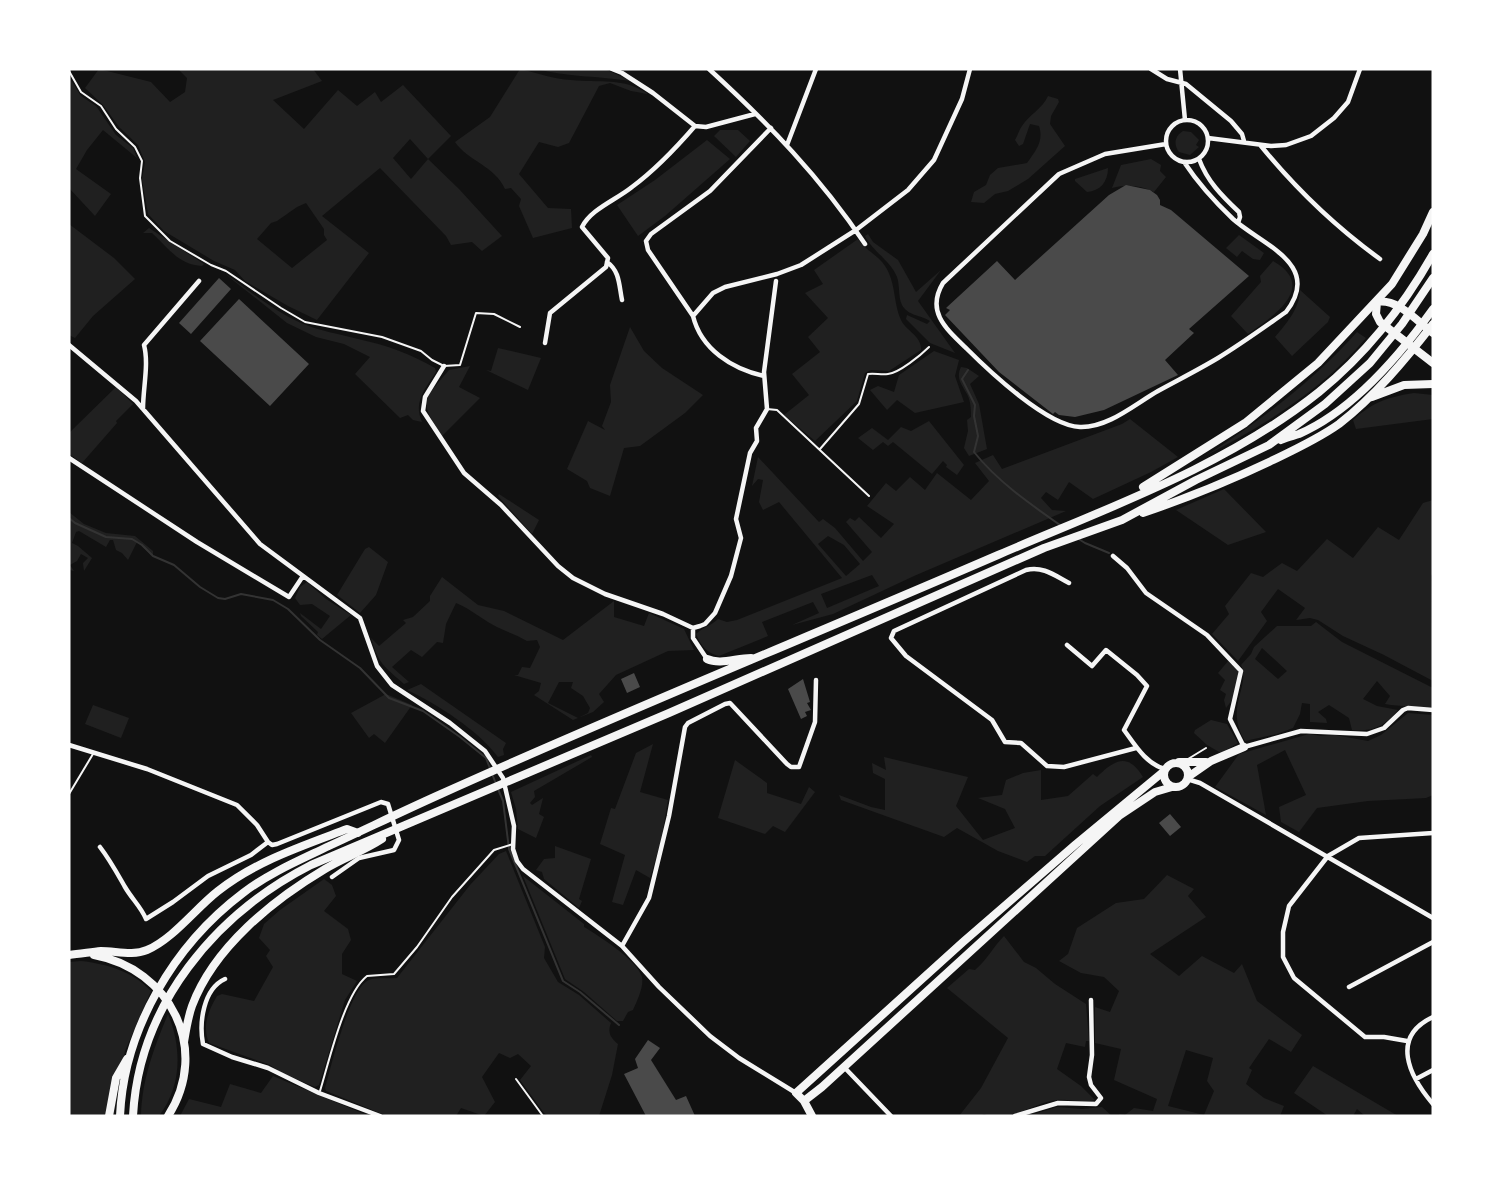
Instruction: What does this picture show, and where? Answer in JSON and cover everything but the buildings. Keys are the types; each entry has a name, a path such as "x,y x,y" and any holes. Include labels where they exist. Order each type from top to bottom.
{"main road":[{"path":"1106,509 1224,438 1275,400 1335,347 1377,302 1400,272 1423,234 1433,212"},
{"path":"120,1116 126,1072 132,1050 146,1015 175,963 199,932 243,893 266,877 514,761 755,657 811,636 1200,467 1251,439 1320,391 1364,351 1389,321 1433,254"},
{"path":"1269,445 1324,404 1370,363 1402,324 1433,278"},
{"path":"133,1116 138,1076 154,1025 170,993 207,943 228,921 270,888 311,865 1044,548 1198,494 1304,446 1340,422 1363,402 1432,329 1396,305 1385,301 1377,302"},
{"path":"1377,302 1376,314 1380,322 1433,363"},
{"path":"1122,520 1196,480 1269,445 1299,434 1344,406 1410,341 1433,309"},
{"path":"1363,402 1404,385 1433,384"},
{"path":"706,659 721,662 734,658 755,657"},
{"path":"804,1101 1119,816 1150,795 1183,785 1188,778 1211,762 1244,747"},
{"path":"812,1116 804,1101 796,1093 963,942 1076,844 1175,763 1211,762"},
{"path":"1175,763 1183,765 1188,778"},
{"path":"1164,771 1164,780 1172,787"},
{"path":"73,954 100,951 134,953 147,950 161,942 218,891 256,866 347,829 358,833"},
{"path":"184,1042 191,1008 205,978 237,938 282,897 322,870 373,845 390,832"},
{"path":"73,954 93,955 115,960 135,969 163,994 175,1013 184,1042 186,1063 182,1085 175,1105 168,1116"},
{"path":"109,1116 116,1078 132,1050"}],"street":[{"path":"612,69 639,84 695,126 706,127 756,114"},
{"path":"709,69 787,145 831,195 865,244"},
{"path":"787,145 816,69"},
{"path":"693,316 713,293 725,287 777,274 801,265 856,230 908,190 934,160 962,99 970,69"},
{"path":"1151,69 1167,79 1186,84 1231,121 1242,134 1244,141"},
{"path":"1180,69 1185,120"},
{"path":"1208,138 1244,141 1261,146 1286,145 1311,136 1334,118 1348,102 1360,69"},
{"path":"1166,144 1105,154 1059,174 943,283 937,293 936,310 949,331 1044,413 1078,427 1094,426 1117,416 1219,357 1268,325 1286,312 1295,297 1297,278 1288,260 1238,223 1203,188 1184,162 1172,156 1166,144 1169,131 1178,122 1185,120 1197,123 1206,132 1208,138 1207,150 1199,159 1184,162"},
{"path":"545,343 550,314 606,267 608,258 582,227 586,218 633,187 674,150 695,126"},
{"path":"764,376 726,361 702,339 693,316 648,250 645,241 651,234 710,191 771,128"},
{"path":"1261,146 1305,197 1329,220 1380,259"},
{"path":"1199,159 1210,181 1239,212 1238,223"},
{"path":"607,262 617,274 622,300"},
{"path":"143,409 147,358 144,345 199,281"},
{"path":"444,366 424,397 425,416 464,473 501,505 558,567 578,581 605,594 657,612 693,628 705,624 715,613 731,576 741,538 736,519 750,453 757,441 756,429 767,409 764,376 776,281"},
{"path":"69,345 136,401 260,544 360,618 377,666 392,685 450,723 485,751 503,778 514,826 513,844 517,861 523,869 622,946 659,987 710,1036 739,1058 796,1093"},
{"path":"69,458 197,542 289,597 303,576"},
{"path":"1113,556 1127,568 1146,592 1207,635 1241,671 1230,719 1244,747 1301,731 1367,734 1389,724 1408,708 1433,710"},
{"path":"1069,583 1043,569 1036,567 1026,570 894,631 891,638 906,656 992,720 1005,742 1021,743 1047,766 1064,767 1136,748"},
{"path":"693,628 693,638 706,659"},
{"path":"1067,645 1092,666 1106,650 1147,686 1125,730 1136,748 1164,771"},
{"path":"622,946 649,898 669,816 685,727 688,723 728,703 787,764 791,767 799,767 815,722 816,680"},
{"path":"69,746 147,769 237,805 257,825 272,845 381,802 388,804 399,840 394,850 358,858 332,877"},
{"path":"1188,778 1433,918"},
{"path":"1407,1041 1384,1037 1365,1037 1294,978 1283,957 1283,932 1289,906 1328,856 1359,837 1433,833"},
{"path":"100,847 112,862 126,890 141,907 146,919 208,876 251,855 268,842"},
{"path":"251,855 256,866"},
{"path":"1349,987 1433,942"},
{"path":"225,979 217,983 205,1008 201,1034 203,1044 232,1057 268,1068 319,1093 380,1116"},
{"path":"1015,1116 1058,1103 1096,1104 1101,1098 1091,1085 1089,1077 1092,1055 1091,1000"},
{"path":"1433,1017 1412,1031 1407,1041 1411,1067 1433,1104"},
{"path":"844,1067 891,1116"},
{"path":"1416,1078 1433,1070"}],"lane":[{"path":"69,71 81,92 101,106 116,129 135,147 142,161 140,178 145,216 170,241 226,271 305,322 382,337 421,351 444,366 460,365 476,313 494,314 520,327"},
{"path":"820,450 859,404 868,374 891,374 898,371 928,346"},
{"path":"767,409 777,410 869,496"},
{"path":"1184,762 1206,748"},
{"path":"69,794 93,754"},
{"path":"319,1093 346,1008 361,981 367,976 394,974 417,947 452,897 494,850 513,844"},
{"path":"516,1079 543,1116"}],"shaded area":[{"path":"99,69 151,82 170,102 185,92 187,78 178,69 313,69 322,81 273,100 304,129 338,90 357,106 375,92 381,102 403,85 451,136 428,159 502,236 482,251 472,242 451,245 446,236 380,168 322,216 369,253 317,320 245,281 235,270 214,261 164,231 148,214 142,179 145,162 138,145 85,88","holes":["410,139 428,159 411,179 393,158","306,203 324,229 327,240 292,268 257,239 271,223"]},
{"path":"520,69 565,79 620,83 648,94 631,91 610,83 599,86 569,143 558,147 539,142 519,174 548,208 571,209 572,228 533,238 519,206 521,199 511,188 505,189 495,175 460,149 455,142 490,117"},
{"path":"536,69 605,69 631,81 559,74"},
{"path":"69,77 81,96 96,106 116,135 133,148 137,158 103,130 87,150 76,169 111,194 95,216 69,188"},
{"path":"1048,96 1058,99 1059,102 1051,116 1050,124 1065,146 1028,179 1008,191 995,194 984,203 971,202 974,192 986,185 990,175 998,168 1027,163 1040,141 1039,126 1030,124 1023,144 1019,146 1015,140 1025,122"},
{"path":"720,130 738,130 750,141 736,157 714,136"},
{"path":"1183,131 1191,132 1199,140 1196,145 1199,147 1190,155 1179,152 1176,146 1177,138"},
{"path":"707,140 730,159 665,216 638,236 617,205 655,180"},
{"path":"1151,159 1161,165 1160,171 1166,177 1154,192 1133,186 1112,188 1121,165"},
{"path":"1108,168 1105,181 1096,190 1087,192 1075,181 1075,179"},
{"path":"69,224 114,258 135,279 93,316 75,338 69,335"},
{"path":"149,228 204,264 194,265 180,259 152,233 143,233"},
{"path":"868,234 873,242 898,260 916,292 941,270 918,301 955,353 930,343 906,319 907,315 927,324 930,321 911,313 902,305 897,277 868,242 865,236"},
{"path":"1239,235 1264,253 1260,260 1253,259 1242,251 1237,257 1226,248"},
{"path":"858,239 889,272 901,320 919,341 921,350 889,371 871,370 865,373 857,401 815,441 784,415 809,395 792,374 820,352 808,337 828,318 805,293 823,284 814,270"},
{"path":"1273,261 1286,271 1292,281 1292,291 1279,310 1248,334 1231,316 1261,282 1260,276"},
{"path":"224,273 271,306 301,323 388,347 435,368 436,372 424,390 420,402 422,422 413,420 408,415 400,418 355,374 370,357 344,344 316,337 287,323"},
{"path":"1300,290 1330,317 1328,322 1292,356 1275,337 1295,309"},
{"path":"630,327 644,351 662,368 703,395 685,413 640,446 624,448 610,496 590,488 587,481 567,469 588,421 605,430 602,426 611,402 610,385"},
{"path":"1357,332 1366,338 1349,357 1312,390 1271,419 1205,456 1286,399 1323,367"},
{"path":"498,348 541,358 528,390 486,370 491,371"},
{"path":"934,351 959,360 955,376 964,402 915,413 897,400 887,410 870,390 878,386 894,392 899,375"},
{"path":"470,366 459,387 480,398 442,436 429,415 427,401 429,395 449,370"},
{"path":"961,367 979,376 970,384 979,404 987,449 969,456 964,448 971,407 959,379"},
{"path":"116,387 133,404 82,463 69,454 69,433"},
{"path":"1414,393 1433,395 1433,419 1356,429 1353,420 1367,409 1396,396"},
{"path":"1130,419 1178,457 1093,499 1069,482 1058,500 1046,492 1041,498 1052,510 1066,511 914,576 833,614 792,625 819,613 813,602 762,622 768,636 719,656 708,651 696,634 718,619 727,622 737,620 842,578 779,502 763,510 759,502 763,480 758,479 752,486 758,457 819,522 823,519 835,528 863,561 872,552 846,522 850,518 855,521 859,517 881,538 894,524 867,506 886,483 896,491 910,477 925,490 937,473 971,500 989,481 975,463 993,455 1002,469","holes":["828,536 844,545 860,564 846,576 818,544","872,575 879,586 827,608 821,594"]},
{"path":"929,421 964,465 957,475 946,467 943,461 932,474 893,442 888,446 883,442 873,450 858,438 872,428 888,440 901,427 911,431"},
{"path":"1224,489 1266,532 1228,545 1176,510"},
{"path":"499,494 539,520 532,534 498,496"},
{"path":"1433,500 1433,572 1431,576 1433,681 1343,636 1318,620 1310,618 1296,620 1305,608 1278,589 1261,612 1267,621 1238,661 1212,634 1229,614 1225,606 1251,573 1263,577 1282,563 1297,571 1327,539 1353,558 1378,527 1399,540 1423,503"},
{"path":"69,512 84,524 106,533 135,536 153,551 153,555 137,542 128,560 116,550 113,540 110,540 106,547 79,531 76,532 72,543 92,558 84,571 83,563 88,558 81,554 77,561 70,565 74,571 70,570"},
{"path":"369,547 388,562 376,595 360,613 337,595 365,549"},
{"path":"442,577 478,605 504,611 563,640 614,601 614,617 644,626 649,613 684,629 694,650 668,651 616,675 599,694 604,702 593,712 578,718 573,720 534,695 539,691 541,683 514,675 518,675 522,667 530,668 540,647 537,640 527,641 497,627 456,603 446,624 443,643 437,642 422,657 411,650 392,667 409,682 404,684 383,664 371,638 379,646 406,623 403,620 413,617 430,601 430,596","holes":["559,682 573,682 571,688 583,696 590,708 588,713 578,718 548,703"]},
{"path":"307,582 326,599 351,615 322,639 300,613 321,629 330,616 312,604 300,605 295,598 300,587"},
{"path":"1316,622 1342,642 1433,688 1433,708 1385,704 1390,696 1377,681 1363,699 1377,706 1398,710 1378,727 1352,730 1349,718 1329,705 1318,712 1327,723 1310,722 1310,704 1302,703 1300,714 1293,728 1245,741 1237,718 1243,681 1241,665 1254,647 1277,626 1311,626","holes":["1262,648 1287,671 1278,679 1255,659"]},
{"path":"1229,660 1239,674 1232,700 1226,708 1224,700 1226,694 1220,690 1225,680 1218,673"},
{"path":"421,684 506,743 503,749 504,755 498,757 480,737 456,719 407,690"},
{"path":"386,694 412,705 385,743 374,734 369,738 351,713"},
{"path":"93,705 129,718 121,738 85,724"},
{"path":"1408,713 1433,715 1433,795 1426,798 1368,801 1317,808 1299,832 1281,822 1279,807 1306,795 1285,750 1257,765 1266,815 1215,787 1239,754 1309,734 1335,735 1368,741 1381,735"},
{"path":"1211,720 1227,724 1238,743 1221,753 1207,745 1194,733"},
{"path":"653,744 640,792 668,800 661,841 650,878 636,870 623,905 612,902 625,855 600,844 611,808 615,809 636,753"},
{"path":"591,755 592,757 534,791 535,797 530,803 532,805 543,798 539,814 544,817 536,838 518,829 511,792"},
{"path":"884,757 968,777 956,806 983,840 1015,828 1005,809 978,798 1002,795 1006,780 1023,773 1041,770 1041,800 1068,796 1093,774 1097,777 1109,766 1121,761 1132,764 1143,777 1100,806 1045,856 1035,856 1027,862 998,851 957,828 944,837 841,800 839,795 885,810 885,779 873,773 872,763 886,770"},
{"path":"735,760 767,783 767,793 801,804 809,787 815,792 785,832 773,826 765,834 718,818"},
{"path":"555,846 591,859 579,899 582,901 579,908 544,879 542,872 536,870 544,859 555,858"},
{"path":"506,851 545,947 544,958 558,982 579,995 611,1023 610,1035 618,1044 612,1075 599,1116 549,1116 544,1113 520,1080 531,1066 518,1054 510,1058 499,1053 482,1077 495,1102 484,1116 461,1108 456,1116 387,1116 326,1091 342,1029 362,986 372,979 397,978 470,885 499,854"},
{"path":"1167,875 1194,889 1188,896 1206,917 1150,954 1179,976 1202,956 1234,973 1242,964 1257,1001 1302,1035 1291,1052 1269,1039 1249,1068 1252,1070 1246,1084 1264,1098 1284,1106 1280,1116 1120,1116 1119,1114 1125,1115 1134,1108 1153,1111 1157,1099 1114,1080 1121,1049 1095,1043 1095,1007 1110,1012 1119,991 1104,977 1081,973 1059,961 1068,954 1077,928 1116,903 1144,899","holes":["1186,1050 1213,1058 1207,1081 1214,1091 1204,1115 1168,1106"]},
{"path":"523,876 584,924 584,927 617,949 639,970 642,977 640,994 633,1010 628,1012 623,1021 617,1021 584,992 565,979"},
{"path":"324,879 332,885 336,896 324,911 348,929 351,940 342,954 342,974 357,981 345,1000 319,1085 315,1087 282,1073 270,1065 209,1043 206,1025 217,996 222,994 254,1001 273,967 266,956 270,950 259,938 264,924"},
{"path":"1004,936 1024,962 1086,1004 1089,1041 1086,1041 1085,1047 1066,1043 1057,1069 1081,1086 1095,1100 1057,1100 1002,1117 984,1114 959,1116 981,1088 1008,1038 947,988 969,969 975,970"},
{"path":"81,961 119,970 136,978 151,991 125,1051 114,1116 69,1116 69,962"},
{"path":"168,1014 176,1040 176,1080 167,1104 159,1116 141,1116 146,1076"},
{"path":"1313,1066 1398,1116 1365,1116 1357,1109 1353,1116 1328,1116 1294,1093"},
{"path":"273,1076 369,1116 180,1116 189,1099 221,1107 230,1084 261,1093"},
{"path":"1057,1107 1082,1109 1102,1107 1112,1116 1028,1116"}],"waterway":[{"path":"968,370 962,379 975,405 974,416 978,436 974,452 1003,482 1060,525"},
{"path":"69,518 106,537 132,539 153,556 174,565 200,587 218,598 225,599 241,594 273,600 288,609 320,640 360,668 389,698 423,711 486,758 496,784"},
{"path":"1077,538 1109,553"},
{"path":"498,789 503,801 509,849 563,981 580,992 619,1025"}]}
